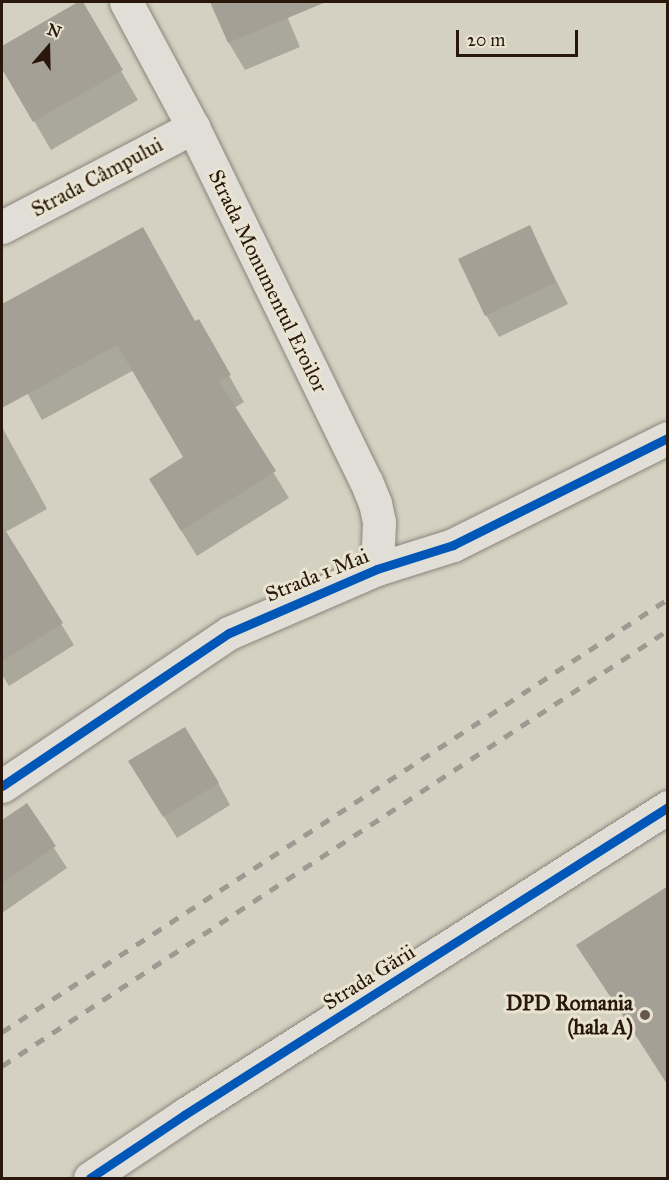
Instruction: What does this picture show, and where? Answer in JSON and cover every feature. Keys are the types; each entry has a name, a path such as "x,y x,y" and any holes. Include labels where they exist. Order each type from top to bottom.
{"street":[{"name":"Strada Monumentul Eroilor","path":"126,2 193,127 366,481 375,503 379,522 377,569"},
{"name":"Strada Câmpului","path":"2,227 193,127"},
{"name":"Strada 1 Mai","path":"2,786 229,633 377,569 453,544 668,438"},
{"name":"Strada Gării","path":"90,1179 184,1115 668,807"}],"building":[{"path":"78,2 83,2 123,70 33,122 2,69 2,46"},
{"path":"210,2 326,2 228,43"},
{"path":"530,225 556,282 485,316 458,259"},
{"path":"143,227 195,321 199,319 231,375 219,381 276,471 181,531 149,479 183,457 117,345 2,408 2,304"},
{"path":"2,525 63,623 2,661"},
{"path":"185,727 219,783 163,817 128,761"},
{"path":"27,803 56,846 2,883 2,820"},
{"name":"DPD Romania (hala A)","path":"668,886 668,1084 576,945"}],"railway":[{"path":"2,1032 668,599"},
{"path":"2,1066 668,630"}],"cycle path":[{"path":"2,786 229,633 377,569 453,545 668,438"},
{"path":"90,1178 184,1115 668,807"}],"place":[{"name":"DPD Romania (hala A)","path":"645,1015"}]}
